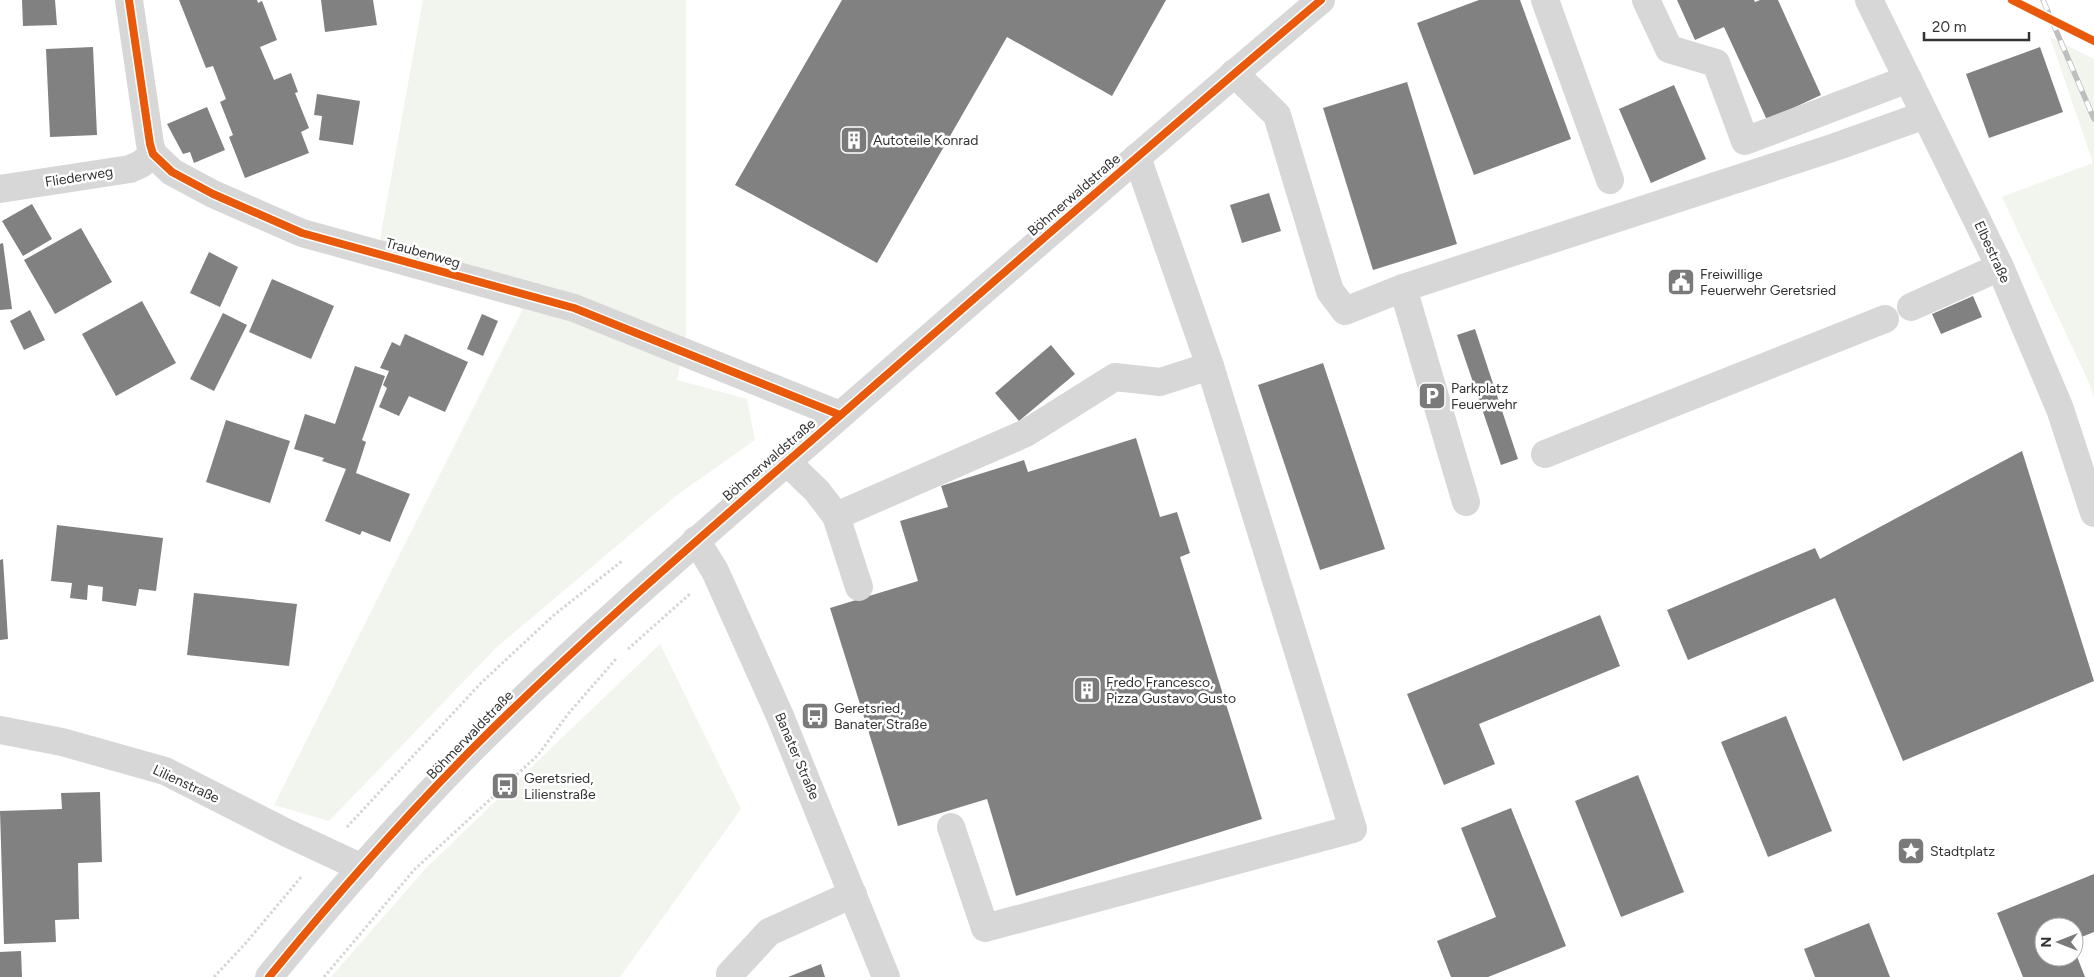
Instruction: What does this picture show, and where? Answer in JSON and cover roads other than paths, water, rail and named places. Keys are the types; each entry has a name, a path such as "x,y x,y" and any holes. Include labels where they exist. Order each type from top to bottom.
{"street":[{"path":"129,0 148,134 153,154"},
{"name":"Böhmerwaldstraße","path":"269,977 362,868 475,747 531,691 696,540 1321,0"},
{"path":"1545,0 1610,180"},
{"path":"1646,0 1669,49 1716,63 1745,141 1908,79"},
{"name":"Elbestraße","path":"1869,0 2000,267 2060,409 2094,513"},
{"path":"1234,74 1277,114 1330,291 1345,311 1403,288 1826,150 1925,114"},
{"name":"Fliederweg","path":"0,189 130,169 141,164 153,154"},
{"name":"Traubenweg","path":"153,154 172,172 213,194 302,232 574,308 840,415"},
{"path":"951,827 985,928 1353,829 1210,366 1137,157"},
{"path":"1911,307 2000,267"},
{"path":"1403,288 1466,502"},
{"path":"1545,454 1885,319"},
{"path":"836,516 1026,434 1115,377 1160,382 1210,366"},
{"path":"786,462 817,492 836,516 859,587"},
{"name":"Banater Straße","path":"696,540 716,571 780,716 886,977"},
{"name":"Lilienstraße","path":"0,730 62,742 164,771 362,868"},
{"path":"730,974 769,932 853,894"}],"railway":[{"path":"2043,0 2094,119"}],"place":[{"name":"Autoteile Konrad","path":"854,140"},
{"name":"Freiwillige Feuerwehr Geretsried","path":"1681,282"},
{"name":"Parkplatz Feuerwehr","path":"1432,396"},
{"name":"Fredo Francesco, Pizza Gustavo Gusto","path":"1087,690"},
{"name":"Geretsried, Banater Straße","path":"815,716"},
{"name":"Geretsried, Lilienstraße","path":"505,786"},
{"name":"Stadtplatz","path":"1911,851"}]}
